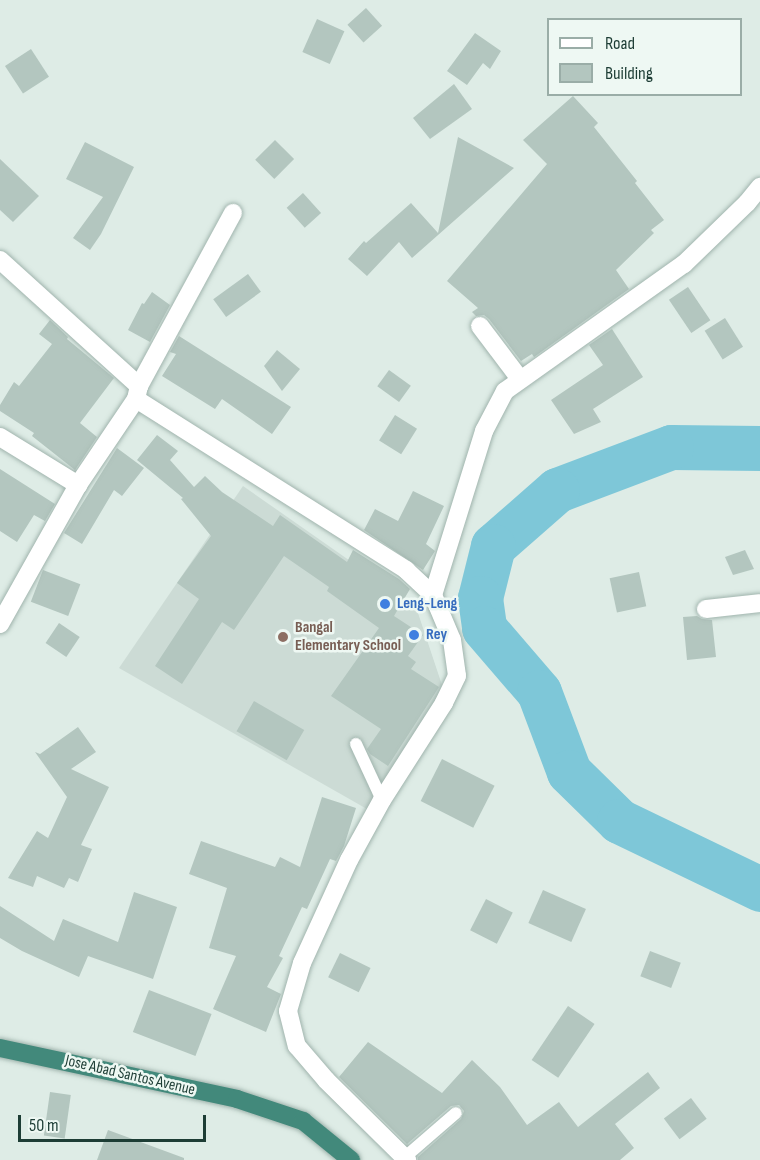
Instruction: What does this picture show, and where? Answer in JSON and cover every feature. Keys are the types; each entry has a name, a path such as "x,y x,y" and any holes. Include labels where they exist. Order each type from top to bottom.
{"highway":[{"name":"Jose Abad Santos Avenue","path":"0,1048 237,1099 303,1120 351,1160"}],"street":[{"path":"432,595 484,431 505,391 684,264 747,204 760,187"},
{"path":"2,614 78,485 138,393 233,213"},
{"path":"0,260 138,393 406,570 432,595 452,640 457,676 444,703 382,800 348,860 302,963 288,1011 297,1046 326,1080 406,1159"},
{"path":"480,326 520,380"},
{"path":"0,437 78,485"},
{"path":"706,609 760,603"}],"lane":[{"path":"356,744 382,800"},
{"path":"406,1159 456,1113"}],"shaded area":[{"name":"Bangal Elementary School","path":"243,486 416,607 443,688 367,809 119,668"}],"building":[{"path":"366,8 382,26 363,43 347,25"},
{"path":"317,19 344,31 330,64 302,52"},
{"path":"475,33 501,51 490,69 483,63 467,85 447,71"},
{"path":"31,49 49,77 23,94 5,66"},
{"path":"454,84 472,109 430,139 413,118"},
{"path":"573,96 598,123 594,127 637,181 635,183 664,220 651,230 654,233 616,270 629,289 534,357 532,354 521,361 489,319 484,315 476,316 472,312 478,308 447,281 547,164 523,140"},
{"path":"458,137 514,168 412,258 399,242 367,276 348,259 364,241 366,243 411,203 438,233"},
{"path":"275,140 294,159 274,179 255,160"},
{"path":"85,142 134,167 101,234 90,250 73,238 103,197 66,179"},
{"path":"0,159 39,196 13,222 0,210"},
{"path":"303,193 321,213 305,228 287,208"},
{"path":"248,274 261,292 226,317 213,299"},
{"path":"688,287 710,320 691,333 669,300"},
{"path":"152,292 170,305 150,342 128,330 142,303 144,304"},
{"path":"725,318 743,347 723,360 705,331"},
{"path":"50,320 68,337 67,339 114,378 80,423 97,437 75,470 32,436 34,433 0,411 0,405 14,382 19,386 52,344 39,334"},
{"path":"612,329 643,377 593,409 601,422 574,434 551,400 603,365 589,345"},
{"path":"179,336 291,407 272,434 222,399 215,409 162,376 176,354 170,352"},
{"path":"277,350 300,369 282,391 264,366"},
{"path":"389,370 411,386 399,402 377,386"},
{"path":"395,415 417,429 401,454 379,440"},
{"path":"157,435 178,451 170,460 194,487 205,476 222,492 273,526 280,515 347,562 353,550 399,579 410,589 394,616 423,635 408,656 416,662 411,669 439,687 388,766 370,754 367,749 381,729 331,696 379,628 327,591 329,587 284,556 234,630 222,622 182,684 155,666 199,599 177,583 211,536 181,499 183,498 137,460"},
{"path":"117,448 144,468 122,496 114,490 82,544 64,533"},
{"path":"0,469 55,504 45,521 34,515 17,542 0,531"},
{"path":"413,491 444,506 426,544 435,551 423,570 364,530 375,509 398,521"},
{"path":"745,550 754,569 733,575 725,557"},
{"path":"43,570 80,584 68,616 31,602"},
{"path":"639,572 646,606 617,612 610,578"},
{"path":"697,616 712,620 716,657 687,660 683,617"},
{"path":"59,623 80,637 66,657 46,643"},
{"path":"254,701 304,730 287,760 236,731"},
{"path":"78,727 96,752 71,769 109,787 81,845 92,849 78,882 69,878 64,888 37,876 33,887 8,878 37,831 48,838 67,797 35,752 40,754"},
{"path":"442,759 495,786 473,828 421,801"},
{"path":"322,797 356,808 344,846 336,861 330,859 307,909 302,907 279,956 283,958 267,987 281,994 266,1032 213,1009 236,956 209,948 227,888 189,874 201,841 275,867 280,857 300,867"},
{"path":"543,890 586,909 571,942 528,923"},
{"path":"134,892 177,907 153,979 88,956 79,977 22,951 0,938 0,906 54,941 63,919 118,942"},
{"path":"486,899 513,913 497,944 470,930"},
{"path":"650,951 681,963 671,988 640,976"},
{"path":"340,953 371,968 359,992 328,977"},
{"path":"149,990 212,1014 195,1056 133,1032"},
{"path":"568,1006 595,1024 558,1078 532,1060"},
{"path":"368,1042 442,1093 472,1060 500,1087 527,1125 559,1102 578,1127 648,1072 660,1088 615,1124 634,1148 620,1160 418,1160 418,1157 461,1119 464,1111 459,1105 451,1106 407,1144 339,1077"},
{"path":"50,1092 71,1095 65,1138 44,1136"},
{"path":"691,1098 707,1119 679,1139 664,1118"},
{"path":"108,1130 184,1158 184,1160 97,1160"}],"waterway":[{"path":"760,448 671,447 557,490 493,546 480,598 484,628 539,692 569,772 619,821 760,889"}],"place":[{"name":"Leng-Leng","path":"385,604"},
{"name":"Rey","path":"414,635"},
{"name":"Bangal Elementary School","path":"283,637"}]}
